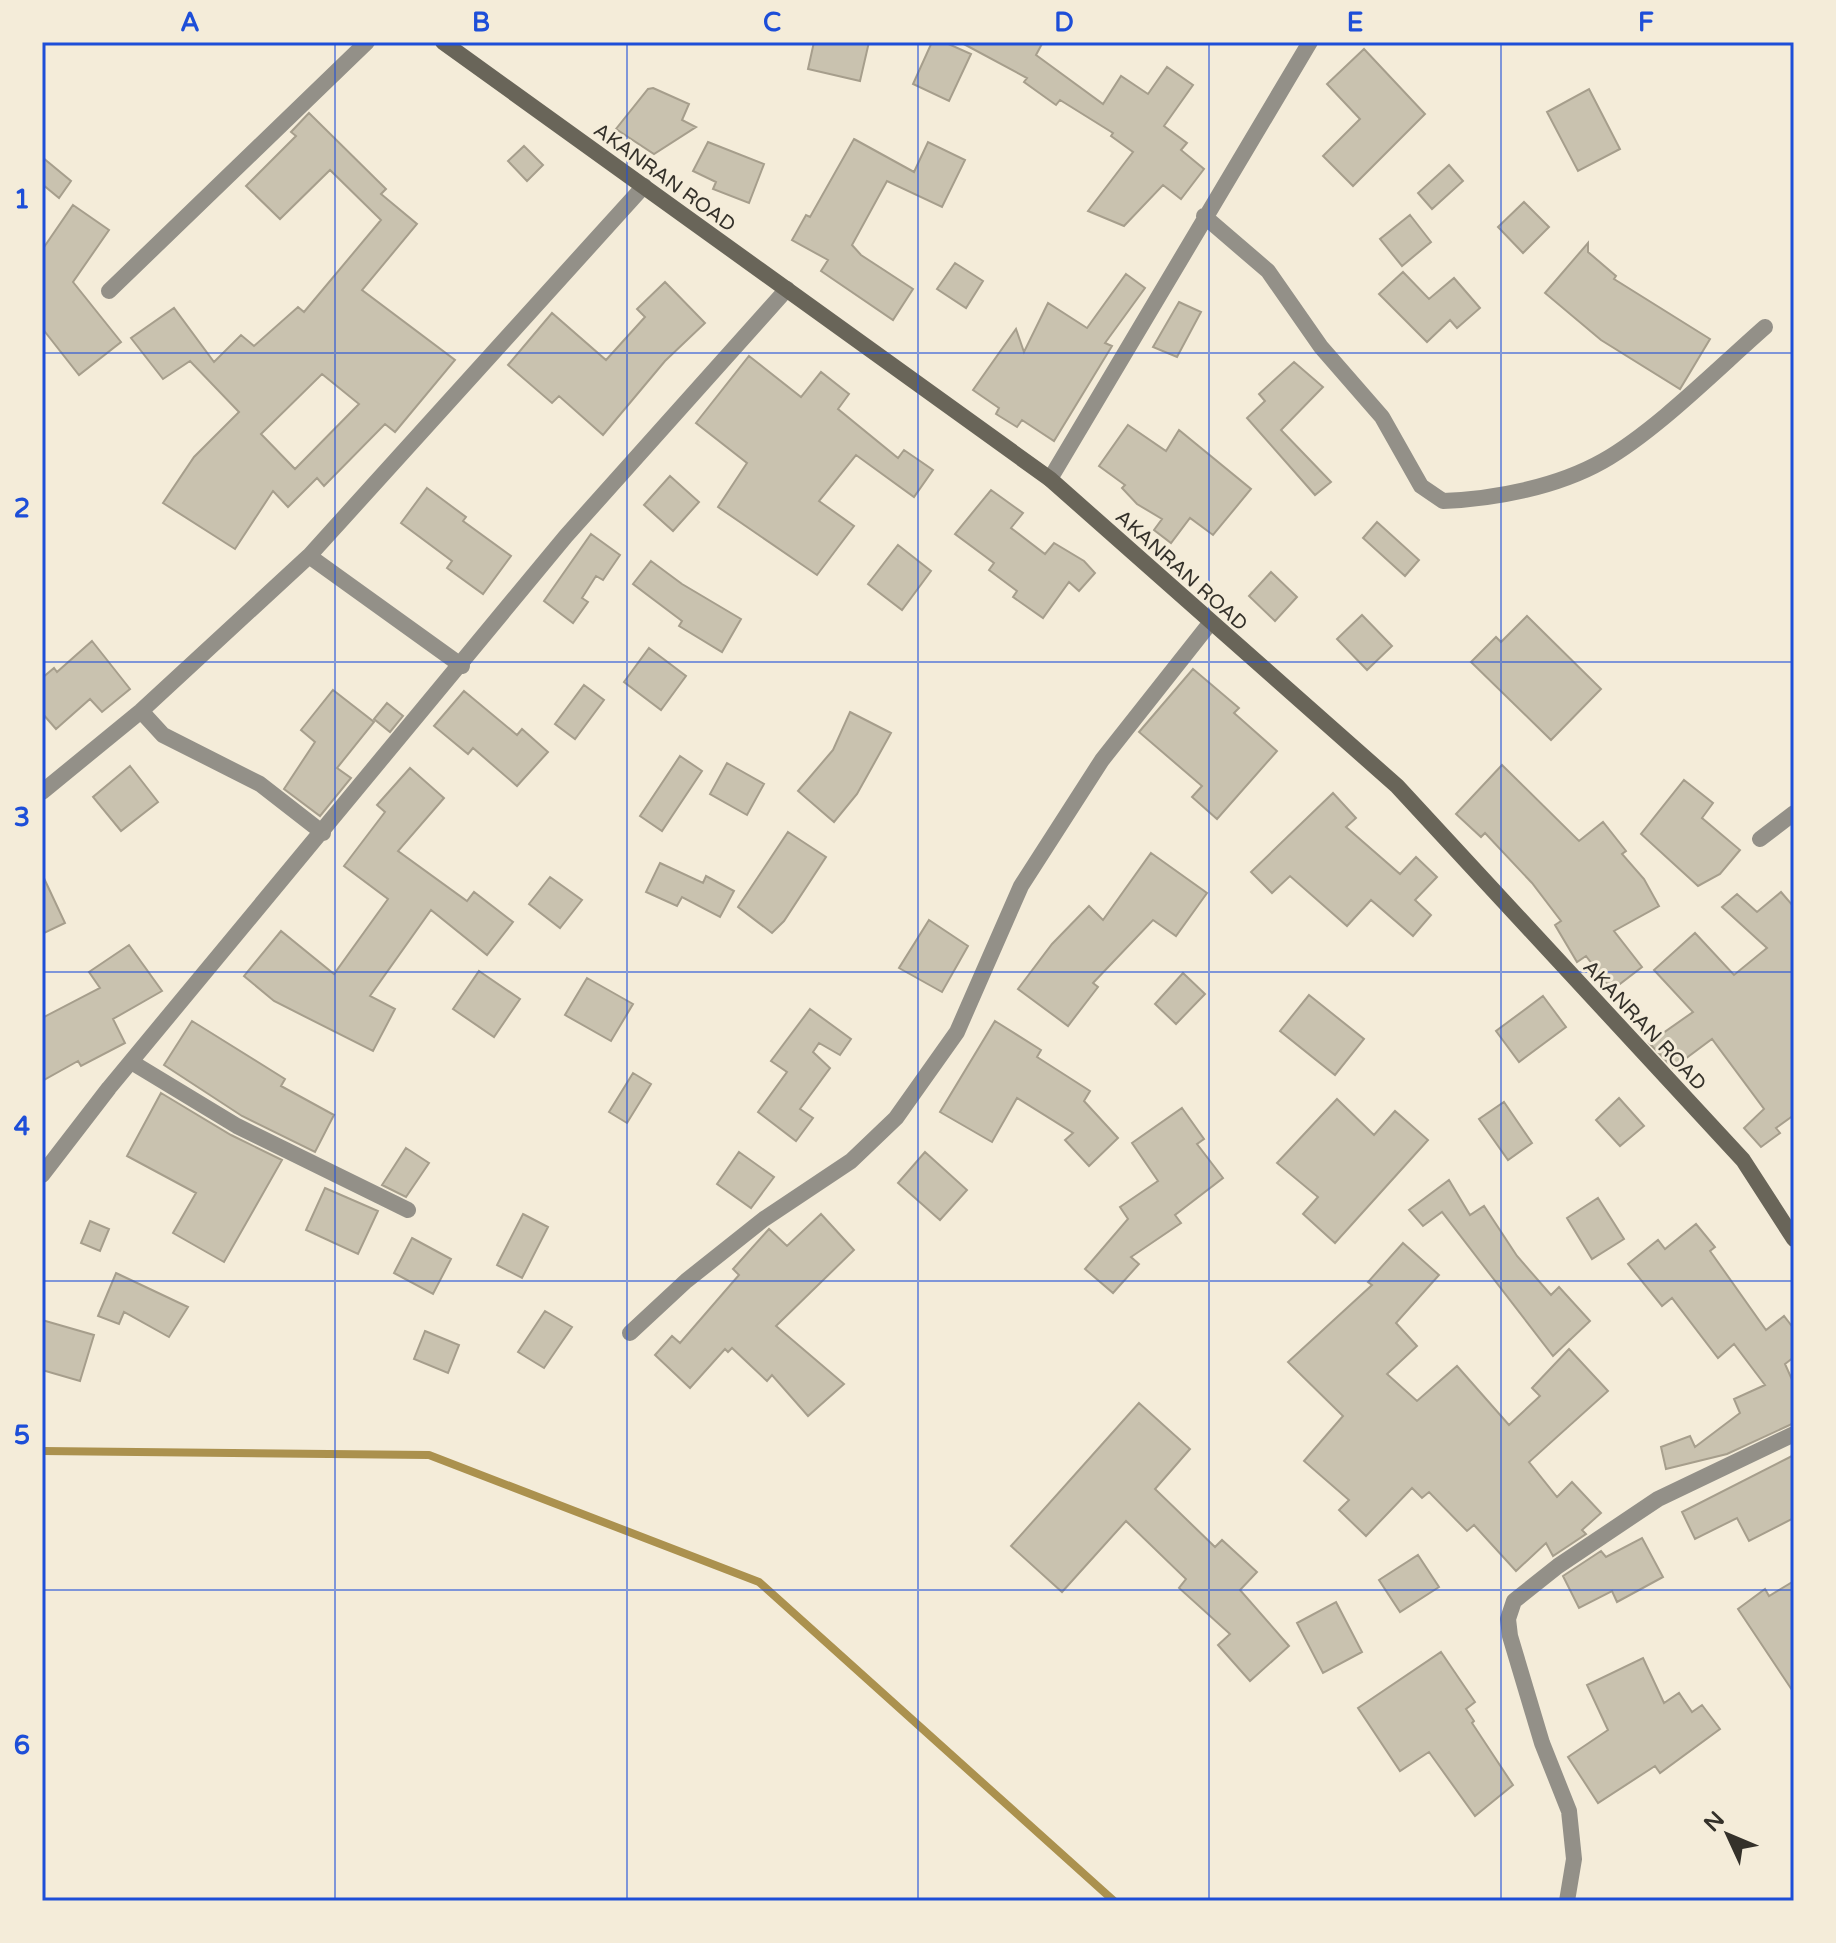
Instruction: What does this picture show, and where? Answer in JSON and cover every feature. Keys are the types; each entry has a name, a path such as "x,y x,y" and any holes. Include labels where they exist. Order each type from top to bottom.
{"main road":[{"name":"AKANRAN ROAD","path":"443,42 1050,479 1397,786 1743,1160 1794,1239"}],"street":[{"path":"109,291 367,42"},
{"path":"1050,479 1310,42"},
{"path":"42,792 141,711 309,556 644,186"},
{"path":"1204,216 1268,271 1321,347 1382,417 1421,486 1443,501 1513,495 1603,461 1675,407 1765,327"},
{"path":"42,1175 109,1088 462,666 566,536 787,289"},
{"path":"309,556 462,666"},
{"path":"630,1333 686,1281 764,1219 851,1161 896,1118 957,1032 1021,886 1102,760 1211,622"},
{"path":"141,711 163,735 260,784 323,833"},
{"path":"1760,839 1794,813"},
{"path":"133,1063 237,1126 408,1210"},
{"path":"1567,1901 1574,1859 1569,1811 1542,1743 1510,1636 1508,1619 1514,1601 1558,1566 1658,1499 1794,1434"}],"building":[{"path":"814,42 869,42 860,81 808,69"},
{"path":"932,42 944,42 971,54 949,101 913,84"},
{"path":"960,42 1043,42 1036,55 1103,104 1121,76 1148,94 1167,67 1193,85 1164,126 1187,143 1181,150 1204,169 1181,199 1163,185 1124,226 1088,211 1133,152 1111,136 1113,133 1060,100 1056,105 1024,82 1027,78"},
{"path":"1364,49 1425,114 1353,186 1323,156 1360,119 1327,84"},
{"path":"653,88 689,104 682,120 696,127 654,154 616,129 648,89"},
{"path":"1589,89 1620,149 1578,171 1547,112"},
{"path":"309,113 386,189 381,194 417,224 362,290 455,360 395,432 385,424 324,486 317,478 288,507 273,491 235,549 163,503 194,457 239,412 190,361 163,379 131,338 174,308 214,362 241,335 254,346 298,307 304,312 381,220 330,170 280,219 246,186 296,136 291,132","holes":["322,374 359,404 295,469 261,434"]},
{"path":"854,139 914,172 928,142 965,160 942,207 887,181 852,245 861,255 913,289 893,320 821,271 828,260 792,240 806,215 810,217"},
{"path":"708,142 764,164 749,203 713,189 716,182 693,171"},
{"path":"524,146 543,165 527,181 508,161"},
{"path":"42,157 71,181 59,198 42,184"},
{"path":"1449,165 1463,181 1432,209 1418,193"},
{"path":"1524,202 1549,227 1523,253 1498,227"},
{"path":"73,205 109,230 73,282 121,342 79,375 42,328 42,250"},
{"path":"1410,215 1431,242 1402,266 1380,239"},
{"path":"1588,243 1588,252 1616,276 1614,279 1710,339 1680,389 1601,340 1545,293"},
{"path":"955,263 983,281 966,308 937,289"},
{"path":"1403,272 1429,299 1454,278 1480,308 1457,328 1450,320 1427,342 1379,294"},
{"path":"1126,274 1145,288 1105,343 1112,346 1054,441 1022,420 1017,427 996,414 999,408 973,390 1016,329 1024,352 1048,303 1087,328"},
{"path":"665,282 705,323 665,361 603,435 559,396 552,403 508,365 552,313 606,360 645,317 637,309"},
{"path":"1179,302 1201,312 1177,357 1153,347"},
{"path":"749,356 801,397 821,372 849,394 838,409 898,458 904,450 933,470 914,497 856,455 819,501 854,526 817,575 718,507 747,463 696,423"},
{"path":"1294,362 1323,387 1281,430 1331,482 1315,495 1247,418 1265,401 1259,394"},
{"path":"1128,425 1166,451 1179,430 1251,489 1213,535 1190,518 1171,543 1154,530 1162,519 1137,504 1122,488 1125,485 1099,466"},
{"path":"670,476 699,502 673,531 644,505"},
{"path":"427,488 466,517 463,521 511,556 483,594 447,568 452,561 401,523"},
{"path":"991,490 1023,513 1011,528 1045,554 1054,543 1084,561 1095,573 1079,591 1069,582 1043,618 1013,597 1017,591 989,570 994,563 955,534"},
{"path":"1377,522 1419,560 1405,576 1363,538"},
{"path":"591,534 620,555 603,580 596,576 582,598 588,602 573,623 544,601"},
{"path":"898,545 931,571 902,610 868,584"},
{"path":"651,561 682,584 741,619 722,652 679,626 682,621 633,584"},
{"path":"1271,572 1297,597 1275,621 1249,596"},
{"path":"1362,615 1392,646 1367,670 1337,639"},
{"path":"1527,616 1601,689 1551,740 1471,662 1496,637 1501,642"},
{"path":"92,641 130,689 102,712 90,699 56,729 42,713 42,678 54,668 57,672"},
{"path":"649,648 686,676 661,710 624,682"},
{"path":"1193,669 1239,708 1234,713 1277,751 1217,819 1192,797 1202,786 1139,732"},
{"path":"584,685 604,700 575,739 555,724"},
{"path":"333,690 374,722 337,768 351,778 320,816 284,789 315,742 301,730"},
{"path":"464,691 517,735 522,729 548,752 517,786 473,748 468,754 434,726"},
{"path":"387,703 403,716 390,732 374,719"},
{"path":"850,712 891,733 857,794 834,822 798,791 833,750"},
{"path":"680,756 702,771 662,831 640,816"},
{"path":"727,763 764,784 747,815 710,794"},
{"path":"1502,765 1579,841 1603,822 1626,851 1622,854 1644,879 1659,906 1614,931 1642,967 1612,990 1586,956 1577,962 1555,925 1561,921 1532,883 1485,833 1481,837 1456,814"},
{"path":"130,766 158,802 121,831 93,797"},
{"path":"410,768 444,798 398,851 467,901 474,892 513,922 487,955 431,910 370,996 395,1009 373,1051 274,1001 244,976 281,931 334,974 388,899 344,866 385,812 377,805"},
{"path":"1684,780 1713,803 1702,818 1740,850 1720,874 1698,886 1641,834"},
{"path":"1333,793 1356,818 1346,827 1400,874 1416,857 1437,877 1415,900 1431,915 1413,936 1371,900 1347,926 1290,876 1272,893 1251,872"},
{"path":"788,832 826,857 784,921 772,933 738,907"},
{"path":"1151,853 1207,893 1176,936 1153,920 1093,983 1098,987 1068,1026 1018,989 1052,944 1089,906 1103,920"},
{"path":"660,863 703,883 706,876 734,891 720,917 682,897 677,906 646,892"},
{"path":"42,874 65,923 42,934"},
{"path":"550,877 582,900 560,928 529,904"},
{"path":"1781,892 1794,907 1794,1115 1776,1128 1780,1133 1761,1147 1744,1128 1764,1109 1712,1039 1673,1068 1649,1043 1693,1012 1654,970 1695,933 1734,975 1767,948 1722,907 1737,894 1757,912"},
{"path":"929,920 968,946 942,992 899,968"},
{"path":"129,945 162,991 113,1019 125,1043 81,1066 78,1061 42,1081 42,1018 100,988 89,972"},
{"path":"479,971 520,999 494,1037 453,1009"},
{"path":"1183,973 1205,994 1176,1024 1155,1004"},
{"path":"587,978 633,1004 611,1041 565,1015"},
{"path":"1309,995 1364,1039 1335,1075 1280,1031"},
{"path":"1543,996 1566,1027 1519,1062 1496,1031"},
{"path":"810,1009 851,1039 840,1055 819,1043 813,1052 830,1068 800,1109 813,1118 796,1141 758,1112 787,1072 771,1061"},
{"path":"192,1021 285,1079 281,1086 334,1115 315,1152 242,1116 164,1065"},
{"path":"995,1021 1041,1050 1037,1057 1090,1091 1084,1101 1118,1138 1089,1166 1065,1140 1073,1133 1017,1098 992,1142 940,1112"},
{"path":"633,1073 651,1084 627,1123 609,1112"},
{"path":"161,1093 231,1135 282,1160 224,1262 173,1233 196,1193 127,1156"},
{"path":"1619,1098 1644,1126 1620,1146 1596,1120"},
{"path":"1337,1099 1374,1135 1395,1111 1428,1140 1335,1243 1303,1214 1318,1197 1277,1163"},
{"path":"1504,1102 1532,1143 1508,1160 1479,1119"},
{"path":"1182,1108 1204,1139 1197,1144 1223,1178 1175,1215 1181,1223 1131,1257 1139,1264 1113,1293 1085,1269 1128,1219 1120,1207 1158,1181 1132,1143"},
{"path":"406,1148 429,1163 406,1197 382,1185"},
{"path":"739,1152 774,1177 751,1208 717,1184"},
{"path":"925,1152 967,1190 940,1220 898,1183"},
{"path":"1449,1180 1470,1215 1484,1206 1517,1256 1551,1295 1559,1287 1590,1321 1553,1356 1442,1212 1423,1226 1409,1210"},
{"path":"325,1188 378,1211 358,1254 306,1230"},
{"path":"1598,1198 1624,1239 1592,1259 1567,1218"},
{"path":"523,1214 548,1227 522,1278 497,1265"},
{"path":"821,1214 854,1250 776,1326 844,1384 808,1416 772,1375 767,1381 732,1348 728,1352 725,1349 690,1388 655,1355 672,1336 680,1343 739,1275 733,1269 769,1229 787,1246"},
{"path":"90,1221 109,1229 100,1251 81,1243"},
{"path":"1696,1224 1715,1247 1710,1251 1766,1330 1784,1316 1794,1329 1794,1357 1785,1364 1794,1384 1794,1423 1727,1454 1666,1469 1661,1447 1690,1436 1695,1447 1740,1413 1734,1399 1765,1385 1734,1344 1718,1358 1672,1298 1662,1306 1628,1264 1658,1240 1665,1249"},
{"path":"412,1238 451,1259 433,1294 394,1273"},
{"path":"1403,1243 1439,1275 1396,1323 1417,1346 1387,1374 1417,1401 1457,1366 1509,1425 1540,1396 1532,1388 1569,1349 1608,1391 1529,1462 1557,1497 1572,1482 1601,1513 1582,1530 1586,1534 1553,1556 1546,1543 1516,1571 1474,1525 1467,1531 1429,1492 1422,1498 1412,1488 1366,1536 1339,1510 1349,1500 1304,1461 1343,1416 1288,1362 1372,1285 1368,1282"},
{"path":"116,1273 188,1307 169,1337 124,1312 119,1324 98,1316"},
{"path":"545,1311 572,1327 544,1368 518,1352"},
{"path":"42,1320 94,1335 80,1381 42,1370"},
{"path":"425,1331 459,1345 448,1373 414,1359"},
{"path":"1139,1403 1190,1449 1155,1489 1215,1547 1222,1540 1257,1572 1240,1590 1289,1646 1250,1681 1218,1645 1230,1634 1179,1588 1186,1579 1126,1521 1062,1592 1011,1546"},
{"path":"1794,1455 1794,1518 1749,1541 1737,1518 1695,1539 1682,1512"},
{"path":"1642,1538 1663,1577 1617,1602 1612,1591 1579,1608 1563,1576 1601,1551 1606,1557"},
{"path":"1418,1555 1439,1587 1400,1612 1379,1580"},
{"path":"1794,1581 1794,1693 1738,1609 1765,1589 1769,1596"},
{"path":"1336,1602 1362,1652 1323,1673 1297,1623"},
{"path":"1441,1652 1475,1702 1466,1709 1474,1721 1472,1723 1513,1785 1475,1816 1429,1752 1400,1771 1358,1708"},
{"path":"1643,1658 1664,1703 1679,1693 1692,1712 1702,1705 1720,1729 1660,1773 1655,1766 1598,1803 1568,1757 1608,1730 1587,1685"}],"waterway":[{"path":"42,1451 429,1455 759,1582 1114,1901"}]}
